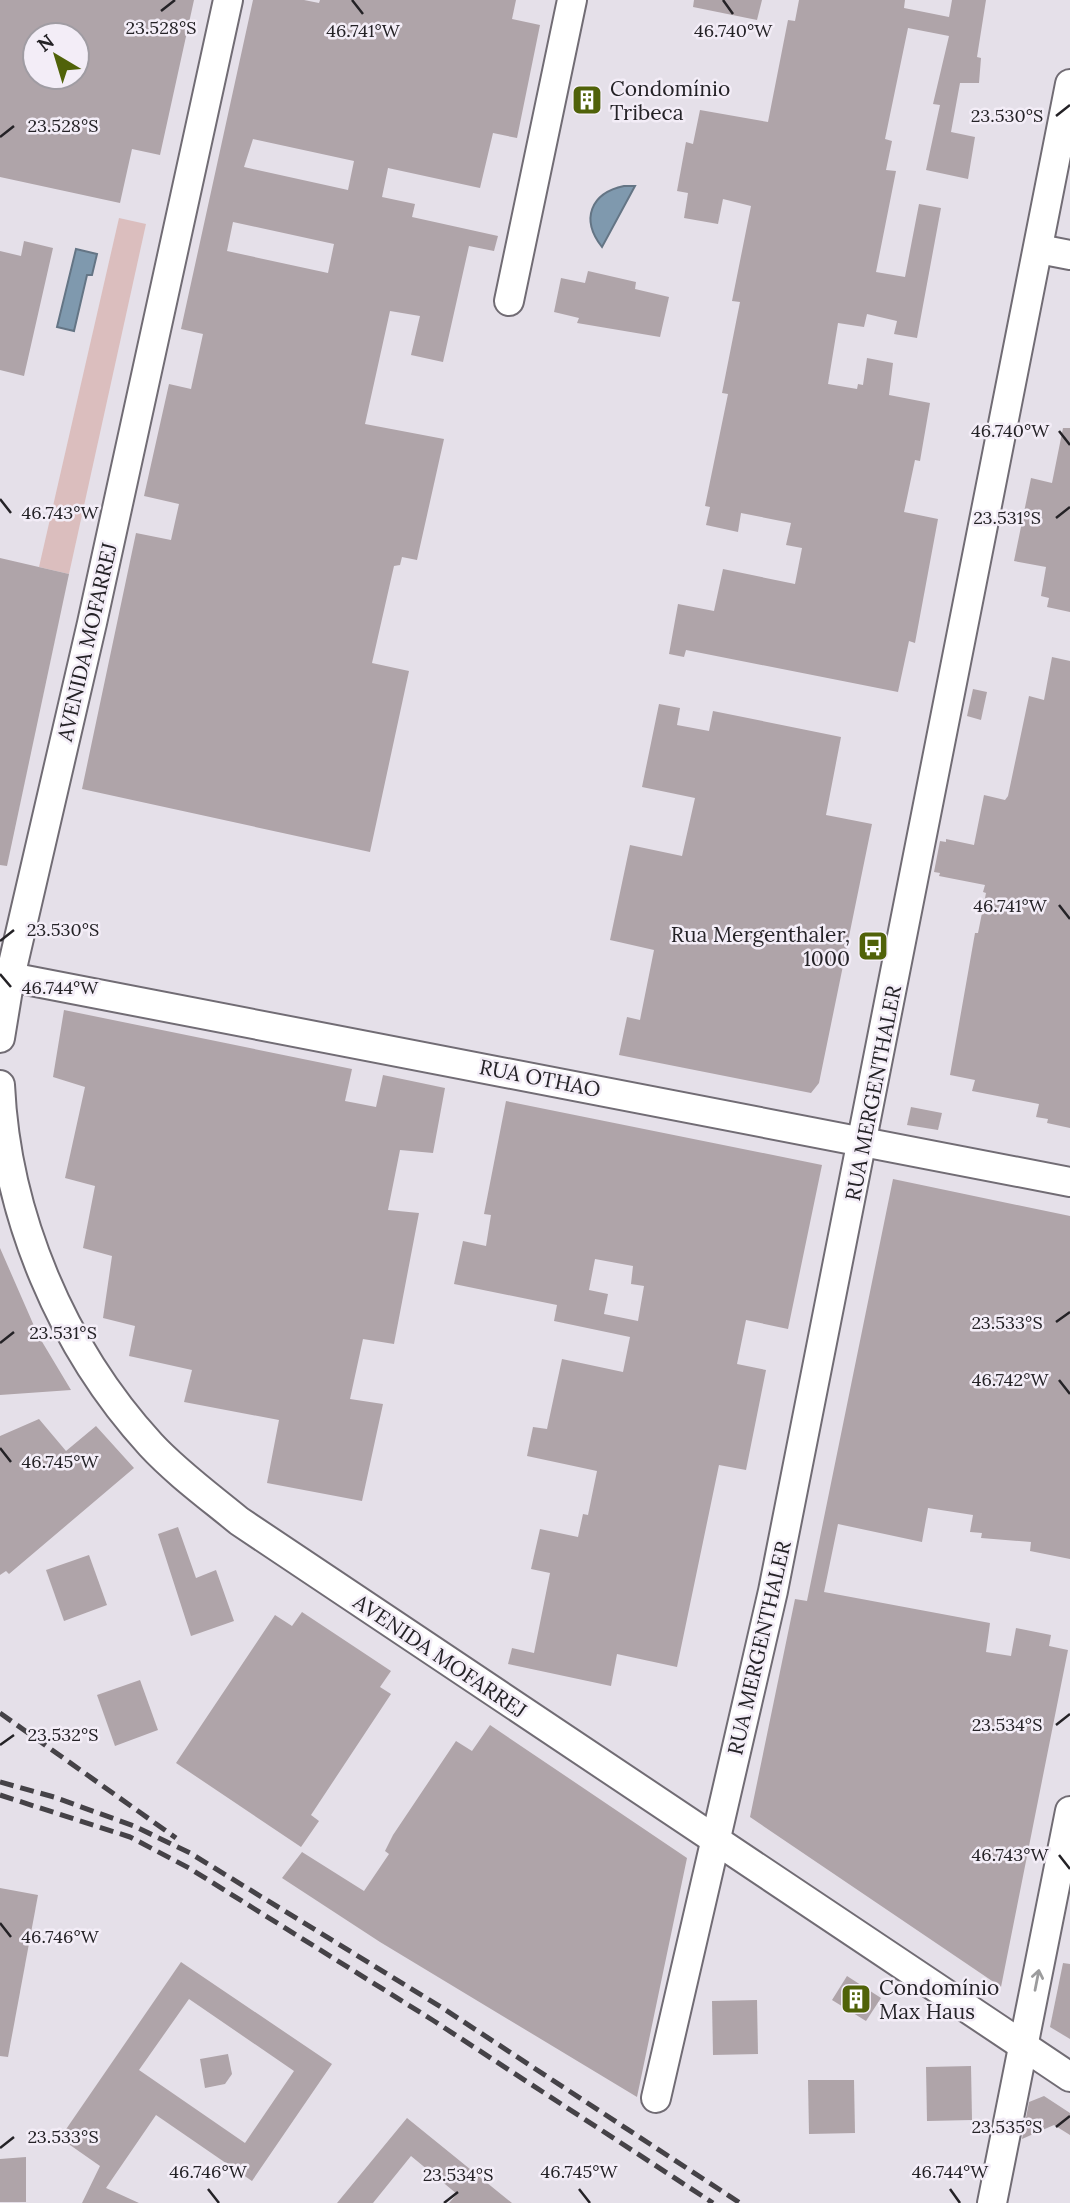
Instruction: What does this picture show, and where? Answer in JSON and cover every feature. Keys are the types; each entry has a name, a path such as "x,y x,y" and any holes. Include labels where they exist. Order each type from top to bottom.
{"street":[{"name":"AVENIDA MOFARREJ","path":"0,1038 10,977 92,624 228,0"},
{"path":"509,301 572,0"},
{"name":"RUA MERGENTHALER","path":"656,2098 773,1591 1040,249 1070,84"},
{"path":"1040,249 1070,255"},
{"name":"RUA OTHAO","path":"10,977 864,1140 1070,1182"},
{"name":"AVENIDA MOFARREJ","path":"0,1085 10,1176 49,1288 71,1332 128,1420 153,1448 239,1521 1070,2077"},
{"path":"992,2203 1070,1811"}],"shaded area":[{"path":"119,218 146,224 69,574 39,567"}],"water":[{"path":"624,186 635,186 602,247 592,227 592,209 604,195"},
{"path":"76,249 97,254 92,275 87,275 74,331 57,327"}],"building":[{"path":"0,0 194,0 160,155 132,149 120,203 0,177"},
{"path":"253,0 304,0 319,3 320,0 516,0 512,19 540,25 517,138 493,133 480,188 388,168 382,197 415,204 412,217 498,236 494,251 469,246 443,362 411,355 420,316 390,311 365,424 444,439 417,560 402,557 400,565 394,566 372,663 409,671 370,852 82,789 136,533 171,540 179,504 144,496 169,384 191,389 203,334 181,329","holes":["253,139 354,161 348,190 244,167","233,222 334,244 328,273 227,251"]},
{"path":"694,0 762,0 757,20 693,7"},
{"path":"799,0 905,0 904,8 949,17 952,0 986,0 977,57 981,58 979,83 960,83 951,132 975,137 968,179 926,170 940,105 933,104 949,36 908,28 885,139 892,141 886,170 896,171 876,272 905,277 919,204 941,208 917,338 894,334 897,321 867,314 864,327 838,323 828,384 857,389 858,384 863,385 867,358 893,363 889,395 930,403 920,461 915,460 904,512 938,519 915,643 909,641 898,692 686,650 684,657 669,654 678,604 714,611 723,569 795,584 802,548 786,545 791,523 741,513 738,532 706,525 710,507 705,506 728,394 722,393 740,302 732,301 751,206 723,199 718,224 684,218 688,193 677,191 686,142 693,144 700,110 768,122 788,20 795,21"},
{"path":"24,241 53,248 24,376 0,370 0,251 21,256"},
{"path":"588,271 636,282 635,289 669,297 660,337 577,323 579,318 554,312 561,278 585,283"},
{"path":"1063,428 1070,428 1070,612 1047,607 1049,598 1041,596 1046,567 1014,561 1031,478 1052,483"},
{"path":"0,558 69,574 7,866 0,865"},
{"path":"1052,657 1070,661 1070,1128 1047,1123 1048,1119 1036,1117 1039,1104 972,1091 975,1080 950,1075 975,933 978,933 986,893 983,892 985,885 939,876 940,873 934,872 940,841 946,842 946,839 974,845 984,795 1005,800 1008,796 1029,696 1044,700"},
{"path":"973,689 987,692 981,720 967,716"},
{"path":"659,704 680,708 677,725 709,731 713,711 841,737 826,815 872,824 819,1083 811,1093 619,1055 627,1017 640,1020 654,950 610,940 630,845 682,856 695,798 642,787"},
{"path":"64,1010 352,1069 345,1101 376,1107 383,1075 445,1088 433,1153 400,1150 388,1210 419,1213 394,1344 363,1339 350,1399 383,1404 362,1501 267,1483 279,1420 184,1402 192,1370 129,1356 135,1326 103,1318 112,1256 83,1248 95,1186 65,1178 85,1087 53,1077"},
{"path":"506,1101 822,1165 788,1329 746,1320 737,1364 766,1370 746,1470 719,1465 677,1667 617,1654 611,1686 508,1664 512,1648 534,1653 550,1573 531,1569 540,1529 578,1537 583,1514 588,1515 597,1471 527,1456 533,1427 547,1429 562,1359 623,1372 630,1337 554,1321 557,1305 454,1284 463,1241 486,1246 491,1215 484,1214","holes":["595,1259 633,1266 631,1284 644,1286 638,1321 604,1314 608,1294 589,1290"]},
{"path":"911,1107 942,1113 938,1130 907,1125"},
{"path":"893,1179 1070,1216 1070,1559 1030,1551 1031,1542 981,1538 982,1533 970,1532 973,1515 928,1508 922,1542 838,1524 824,1592 990,1623 986,1652 1011,1656 1016,1628 1051,1635 1049,1646 1068,1650 1001,1987 750,1817 795,1599 807,1601"},
{"path":"0,1248 38,1335 71,1390 0,1395"},
{"path":"39,1419 66,1451 96,1426 134,1468 9,1574 6,1571 0,1575 0,1436"},
{"path":"178,1527 196,1578 216,1570 234,1621 191,1636 158,1534"},
{"path":"89,1555 107,1605 64,1621 46,1570"},
{"path":"302,1612 391,1671 380,1687 391,1694 311,1815 319,1821 301,1847 176,1763 275,1615 292,1626"},
{"path":"140,1680 158,1730 115,1746 97,1695"},
{"path":"490,1725 687,1858 637,2097 380,1942 282,1878 302,1852 364,1891 389,1854 385,1851 393,1835 456,1741 472,1751"},
{"path":"0,1888 38,1895 8,2057 0,2056"},
{"path":"181,1962 332,2064 252,2181 156,2115 106,2188 139,2203 82,2203 100,2166 60,2138","holes":["189,1999 294,2071 245,2143 139,2070"]},
{"path":"1063,1963 1070,1964 1070,2039 1050,2027"},
{"name":"Condomínio Max Haus","path":"847,1976 881,1998 866,2021 832,2000"},
{"path":"757,2000 758,2054 713,2055 712,2001"},
{"path":"228,2054 232,2074 225,2084 205,2088 200,2059"},
{"path":"971,2066 972,2120 927,2121 926,2067"},
{"path":"808,2080 854,2080 855,2133 809,2134"},
{"path":"1044,2096 1070,2113 1070,2135 1054,2125 1022,2139 1029,2102"},
{"path":"407,2118 512,2203 449,2203 457,2194 411,2156 373,2203 337,2203"},
{"path":"26,2157 26,2202 0,2202 0,2159"}],"railway":[{"path":"0,1713 176,1838"},
{"path":"0,1782 54,1797 134,1826 190,1853 441,2007 740,2203"},
{"path":"0,1795 130,1837 189,1868 434,2021 713,2203"}],"place":[{"name":"Condomínio Tribeca","path":"587,100"},
{"name":"Rua Mergenthaler, 1000","path":"873,946"},
{"name":"Condomínio Max Haus","path":"856,1999"}]}
